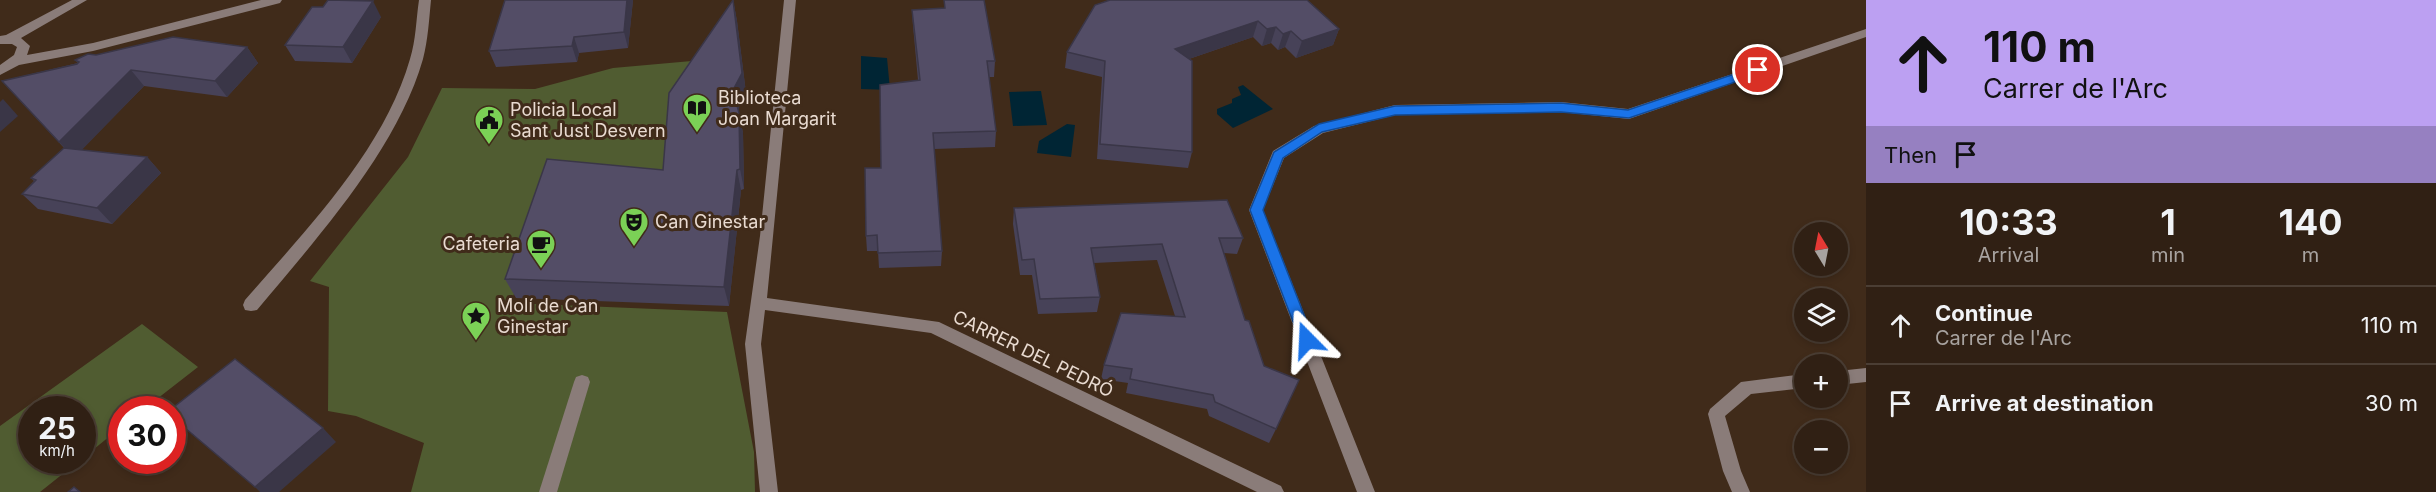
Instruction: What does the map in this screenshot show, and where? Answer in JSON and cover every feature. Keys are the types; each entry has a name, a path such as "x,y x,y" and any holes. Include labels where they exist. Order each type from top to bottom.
{"street":[{"path":"5,39 81,0"},
{"path":"0,71 17,61 93,47 276,0"},
{"path":"251,305 333,209 389,123 416,61 425,0"},
{"path":"769,492 753,344 767,236 790,0"},
{"path":"1366,492 1256,210 1278,155 1319,129 1395,110 1561,108 1629,114 1866,33"},
{"path":"5,39 20,41 24,46 23,53 17,61"},
{"name":"CARRER DEL PEDRÓ","path":"758,303 933,327 1275,492"},
{"path":"1848,377 1866,375"},
{"path":"548,492 582,382"},
{"path":"1742,492 1732,471 1716,414 1747,387 1794,382"}],"green space":[{"path":"703,60 698,188 553,174 511,303 727,312 754,452 755,492 411,492 424,443 356,416 328,411 329,287 310,281 408,157 442,88 535,89 613,68"},
{"path":"142,324 198,367 161,396 108,396 108,438 96,447 96,396 42,396"},
{"path":"18,413 18,474 63,474 40,492 0,492 0,426"}],"water":[{"path":"861,56 887,58 890,90 861,89"},
{"path":"1243,85 1273,109 1233,128 1217,114 1217,109 1232,103 1232,99 1241,95 1238,87"},
{"path":"1041,91 1047,125 1013,126 1009,92"},
{"path":"1067,124 1075,125 1071,157 1037,153 1039,141"}],"building":[{"path":"328,0 373,1 343,47 285,45 312,7 323,7"},
{"path":"505,0 627,0 624,32 574,37 572,46 489,51"},
{"path":"733,0 742,73 733,90 739,113 740,169 737,170 724,287 505,279 547,159 663,170 669,93"},
{"path":"944,0 984,0 995,61 987,61 996,131 933,133 942,251 878,253 877,235 866,236 865,168 881,168 880,85 920,80 912,10 945,8"},
{"path":"1110,0 1307,0 1339,29 1302,41 1291,31 1283,34 1276,27 1267,29 1258,21 1175,49 1192,61 1192,152 1100,144 1105,61 1067,52 1095,5"},
{"path":"173,37 247,47 215,81 131,70 59,142 2,81 77,64 79,62 75,60 88,54 96,55"},
{"path":"64,148 147,157 97,208 22,194 36,180 31,178"},
{"path":"1227,200 1243,238 1219,238 1245,320 1249,321 1264,366 1299,380 1276,429 1215,402 1213,395 1130,379 1132,369 1104,365 1121,313 1185,317 1162,244 1091,248 1100,297 1040,299 1034,259 1022,260 1014,208"},
{"path":"235,359 323,428 255,487 186,429 186,397"},
{"path":"74,487 80,492 68,492"}],"place":[{"name":"Biblioteca Joan Margarit","path":"697,134"},
{"name":"Policia Local Sant Just Desvern","path":"489,146"},
{"name":"Can Ginestar","path":"634,248"},
{"name":"Cafeteria","path":"541,270"},
{"name":"Molí de Can Ginestar","path":"476,342"}],"route":[{"path":"1307,340 1256,210 1278,155 1319,129 1395,110 1561,108 1629,114 1758,70"}]}
